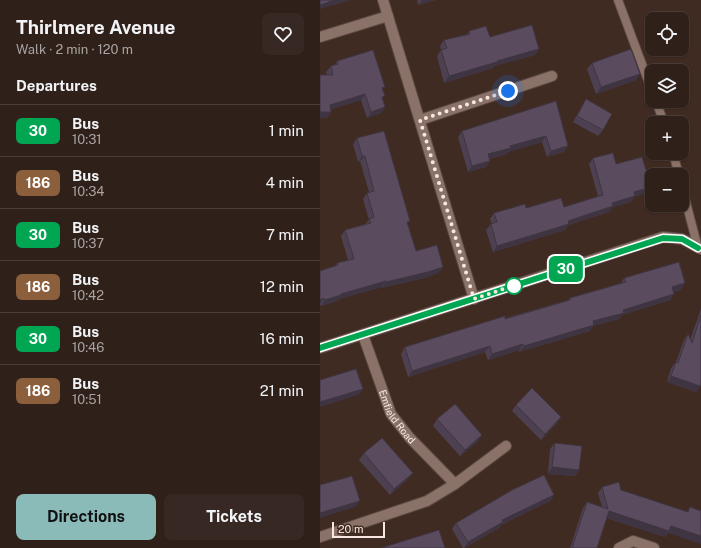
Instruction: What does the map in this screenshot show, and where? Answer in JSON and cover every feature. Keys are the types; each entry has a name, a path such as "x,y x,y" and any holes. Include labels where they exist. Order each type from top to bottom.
{"street":[{"path":"383,0 474,299"},
{"path":"320,37 388,16"},
{"path":"420,120 552,76"},
{"path":"320,348 663,238 682,239 699,248"},
{"name":"Emfield Road","path":"363,335 391,414 410,438 455,484"},
{"path":"320,537 427,501 455,484 506,446"},
{"path":"619,548 633,541 654,548"}],"lane":[{"path":"618,0 645,72"},
{"path":"689,212 699,248"}],"building":[{"path":"320,0 335,0 320,5"},
{"path":"532,25 539,49 449,76 441,50 447,48 444,40 470,34 469,31 486,26 490,37"},
{"path":"631,49 640,74 601,87 592,63"},
{"path":"373,50 385,87 382,88 385,96 382,97 385,107 371,112 365,94 330,105 331,112 320,112 320,75 333,75 331,66 338,64 337,61"},
{"path":"586,99 612,114 603,130 577,116"},
{"path":"556,101 568,146 551,151 546,136 488,154 490,161 472,166 462,131"},
{"path":"384,131 410,221 407,222 416,251 437,245 443,267 428,272 386,281 325,300 324,298 320,300 320,271 338,265 337,263 354,259 345,230 371,223 369,219 374,217 367,193 374,191 365,156 362,156 357,138"},
{"path":"613,153 616,164 642,157 645,168 645,189 634,192 635,196 612,203 613,206 568,221 569,224 497,246 491,224 497,222 494,213 525,204 526,208 561,198 564,207 603,195 593,158"},
{"path":"679,262 685,283 672,287 674,294 623,310 624,313 593,321 594,325 524,346 523,344 492,354 490,346 412,371 405,347 505,316 505,319 570,300 570,298 626,282 624,278"},
{"path":"701,315 700,386 671,376 676,362 678,363 688,334 692,343"},
{"path":"356,369 363,389 320,402 320,380"},
{"path":"532,388 561,417 545,434 516,405"},
{"path":"455,404 482,435 465,450 437,419"},
{"path":"382,438 413,473 394,489 364,453"},
{"path":"555,443 582,446 579,470 552,467"},
{"path":"544,475 554,495 502,520 503,522 468,542 456,523 512,490"},
{"path":"352,476 360,501 320,513 320,485"},
{"path":"619,482 621,490 688,512 690,507 701,511 701,536 671,526 669,531 609,511 597,548 572,548 587,502 608,509 602,487"},
{"path":"439,530 445,548 381,548"}],"bus line":[{"name":"30","path":"320,348 663,238 682,239 698,248"}],"route":[{"path":"508,91 420,120 474,299 518,284 514,286"}]}
